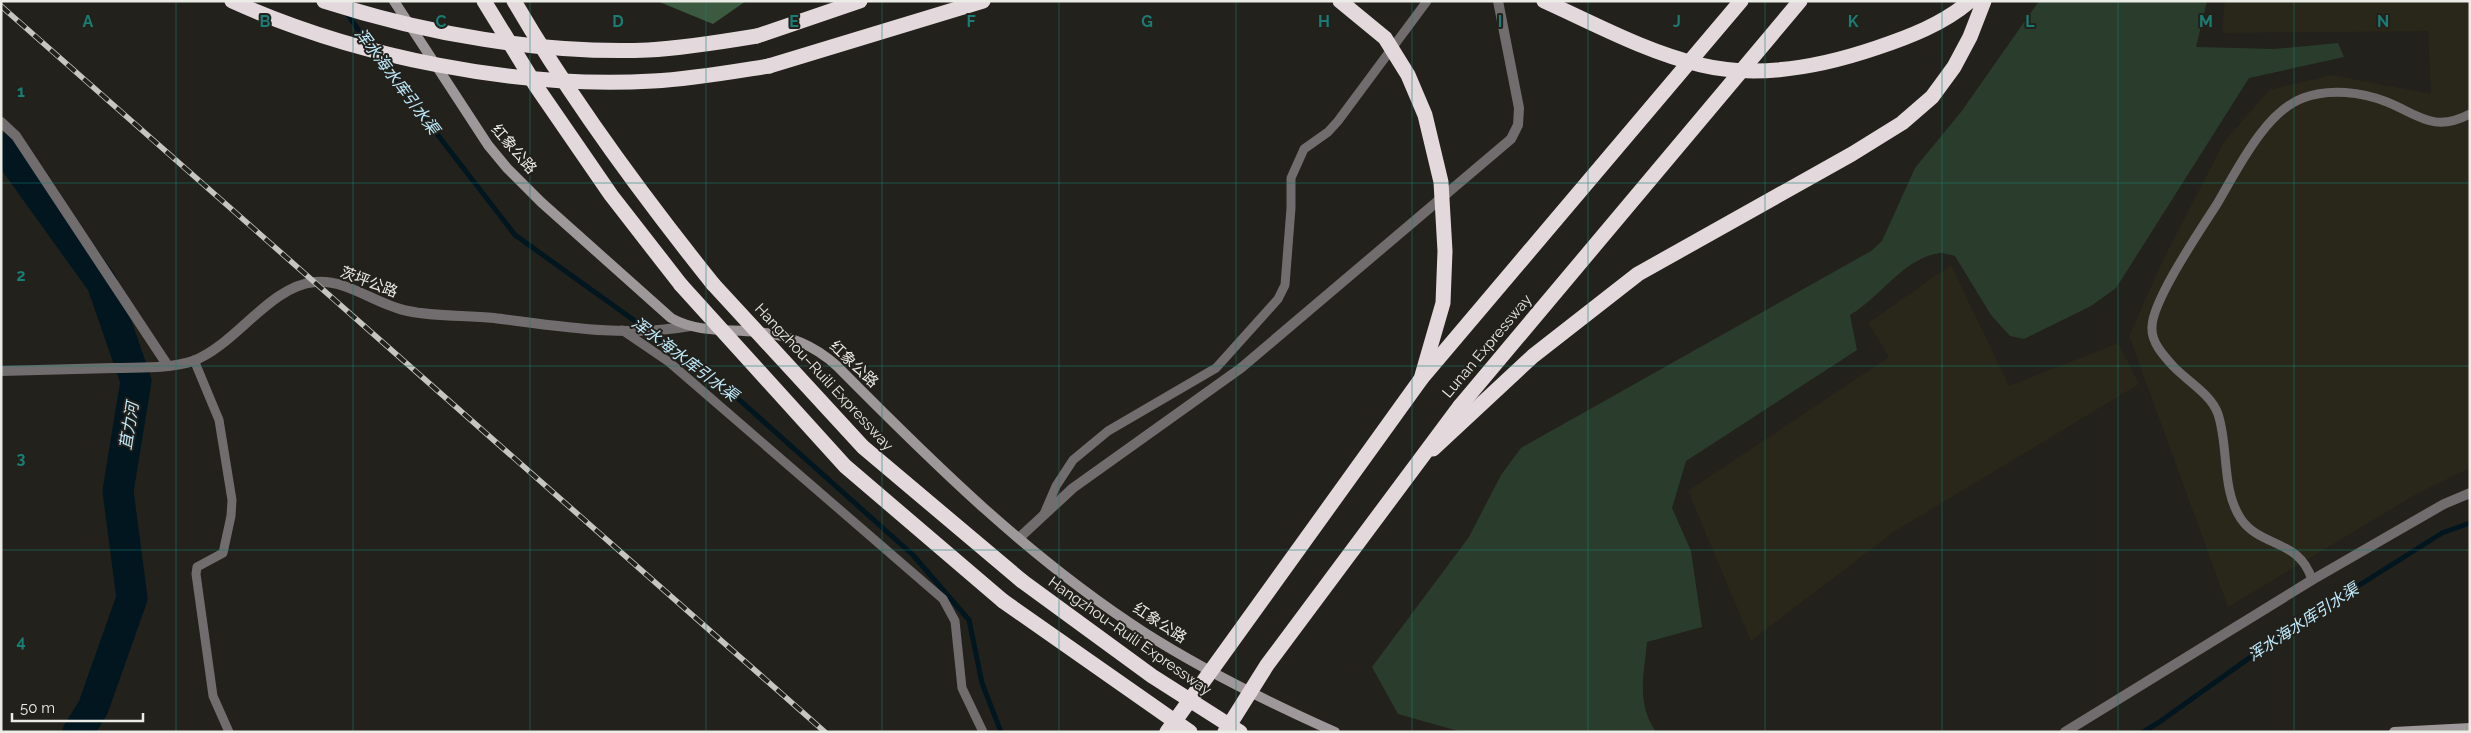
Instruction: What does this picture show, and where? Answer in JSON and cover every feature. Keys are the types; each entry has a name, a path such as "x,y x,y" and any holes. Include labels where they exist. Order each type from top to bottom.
{"highway":[{"path":"232,1 308,31 372,50 490,72 567,80 645,81 769,66 982,1"},
{"path":"324,1 381,18 439,31 495,40 569,47 662,49 757,36 860,1"},
{"path":"484,1 536,86 584,156 611,195 681,286 845,466 1003,601 1190,732"},
{"name":"Hangzhou–Ruili Expressway","path":"514,1 537,41 617,161 713,284 863,448 1022,582 1152,676 1240,732"},
{"path":"1340,1 1385,38 1396,53 1417,92 1428,122 1437,159 1444,217 1445,251 1442,303 1421,379"},
{"path":"1544,1 1654,50 1701,65 1737,70 1778,71 1846,58 1900,40 1954,15 1970,1"},
{"name":"Lunan Expressway","path":"1167,732 1421,379 1741,1"},
{"name":"Lunan Expressway","path":"1225,732 1267,665 1460,406 1800,1"},
{"path":"1418,461 1533,356 1638,274 1902,124 1932,97 1954,67 1970,37 1984,1"}],"main road":[{"name":"红象公路","path":"394,1 488,145 507,168 671,318 690,326 779,334 800,341 817,350 837,366 958,486 1019,538 1094,597 1144,632 1233,683 1335,732"},
{"path":"2394,732 2470,728"}],"street":[{"path":"1019,538 1073,488 1241,368 1511,139 1518,125 1520,108 1498,1"},
{"path":"1,122 16,136 168,366"},
{"name":"茨坪公路","path":"1,371 168,366 194,360 208,354 255,314 285,294 301,285 317,282 340,285 381,303 407,311 558,326 626,330 661,330 690,326"},
{"path":"2065,732 2312,580 2427,513 2470,493"}],"lane":[{"path":"1044,514 1056,486 1073,460 1108,431 1216,368 1278,298 1285,285 1291,208 1291,178 1304,149 1328,132 1338,121 1427,1"},
{"path":"2312,580 2310,571 2299,556 2287,547 2255,532 2241,518 2230,491 2218,412 2207,398 2176,370 2157,346 2152,327 2155,310 2192,245 2260,136 2276,116 2294,102 2314,95 2349,93 2388,102 2420,119 2430,122 2450,122 2470,114"},
{"path":"626,330 669,362 943,599 955,621 962,688 983,732"},
{"path":"194,360 219,420 232,500 231,516 223,554 198,567 196,574 213,696 229,732"}],"shaded area":[{"path":"2225,1 2470,1 2470,468 2418,493 2228,607 2129,336 2163,260 2224,142 2269,90 2331,75 2431,94 2428,31 2222,33"},
{"path":"1951,265 2009,386 2118,343 2139,384 1892,533 1751,641 1688,491 1889,357 1868,323"}],"green space":[{"path":"657,1 746,1 713,24"},
{"path":"2039,1 2207,1 2196,47 2274,49 2338,43 2344,57 2249,78 2116,288 2091,306 2024,339 2010,336 1991,315 1955,256 1940,253 1927,256 1903,270 1872,299 1850,315 1857,350 1686,461 1672,508 1691,551 1702,627 1647,642 1643,678 1644,700 1650,721 1656,732 1462,732 1398,714 1372,667 1469,537 1501,475 1521,448 1871,251 1882,241 1915,168 1961,112"}],"waterway":[{"name":"浑水海水库引水渠","path":"346,12 368,44"},
{"name":"浑水海水库引水渠","path":"376,55 515,235 716,379 913,555 969,620 982,683 1001,732"},
{"name":"苴力河","path":"1,148 12,158 102,283 136,381 118,491 132,598 93,708 78,732"},
{"name":"浑水海水库引水渠","path":"2143,732 2290,629 2442,533 2470,523"}],"railway":[{"path":"1,6 825,732"}]}
